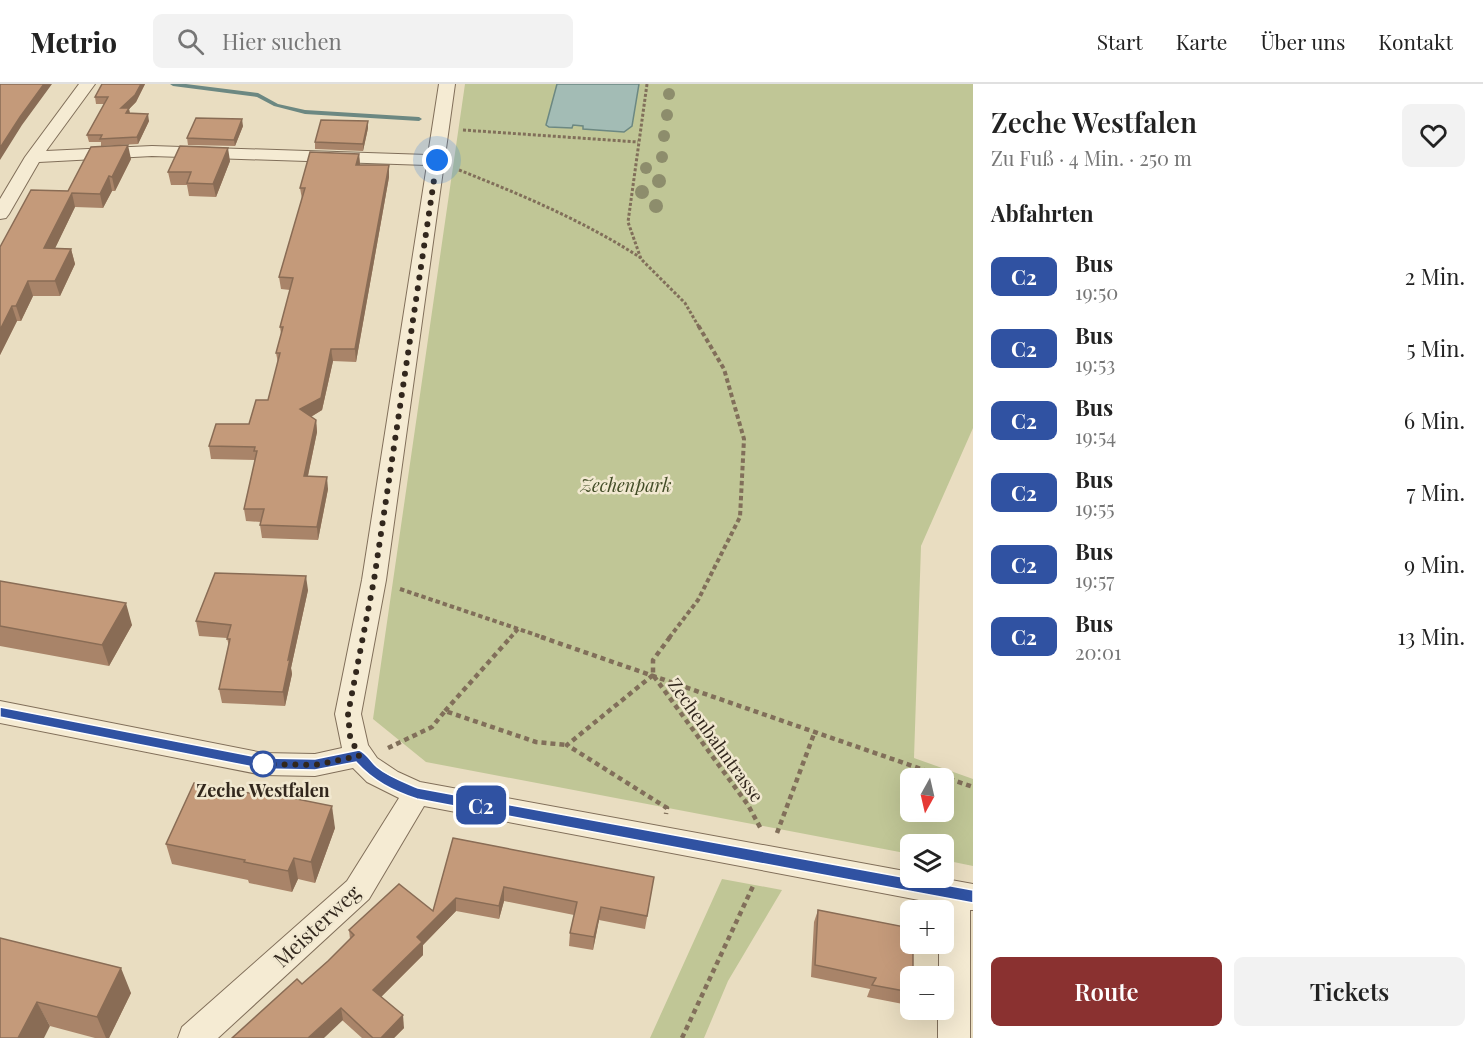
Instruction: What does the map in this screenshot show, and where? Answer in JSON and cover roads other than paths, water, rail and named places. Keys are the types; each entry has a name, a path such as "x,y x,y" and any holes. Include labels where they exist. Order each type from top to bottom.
{"street":[{"path":"0,214 33,157 87,84"},
{"path":"447,84 374,580 348,714 350,736 359,756 371,770 390,782 417,793 964,895 954,1038"},
{"path":"33,157 152,151 437,160"},
{"path":"0,712 263,764 315,765 359,756"},
{"name":"Meisterweg","path":"194,1038 358,890 417,793"}],"water":[{"path":"557,84 639,84 632,126 624,132 583,129 583,126 573,125 572,128 549,127 546,125"}],"waterway":[{"path":"173,84 258,95 276,105 305,112 419,119"}],"place":[{"name":"Zeche Westfalen","path":"263,764"}],"park label":[{"name":"Zechenpark","path":"626,485"}]}
